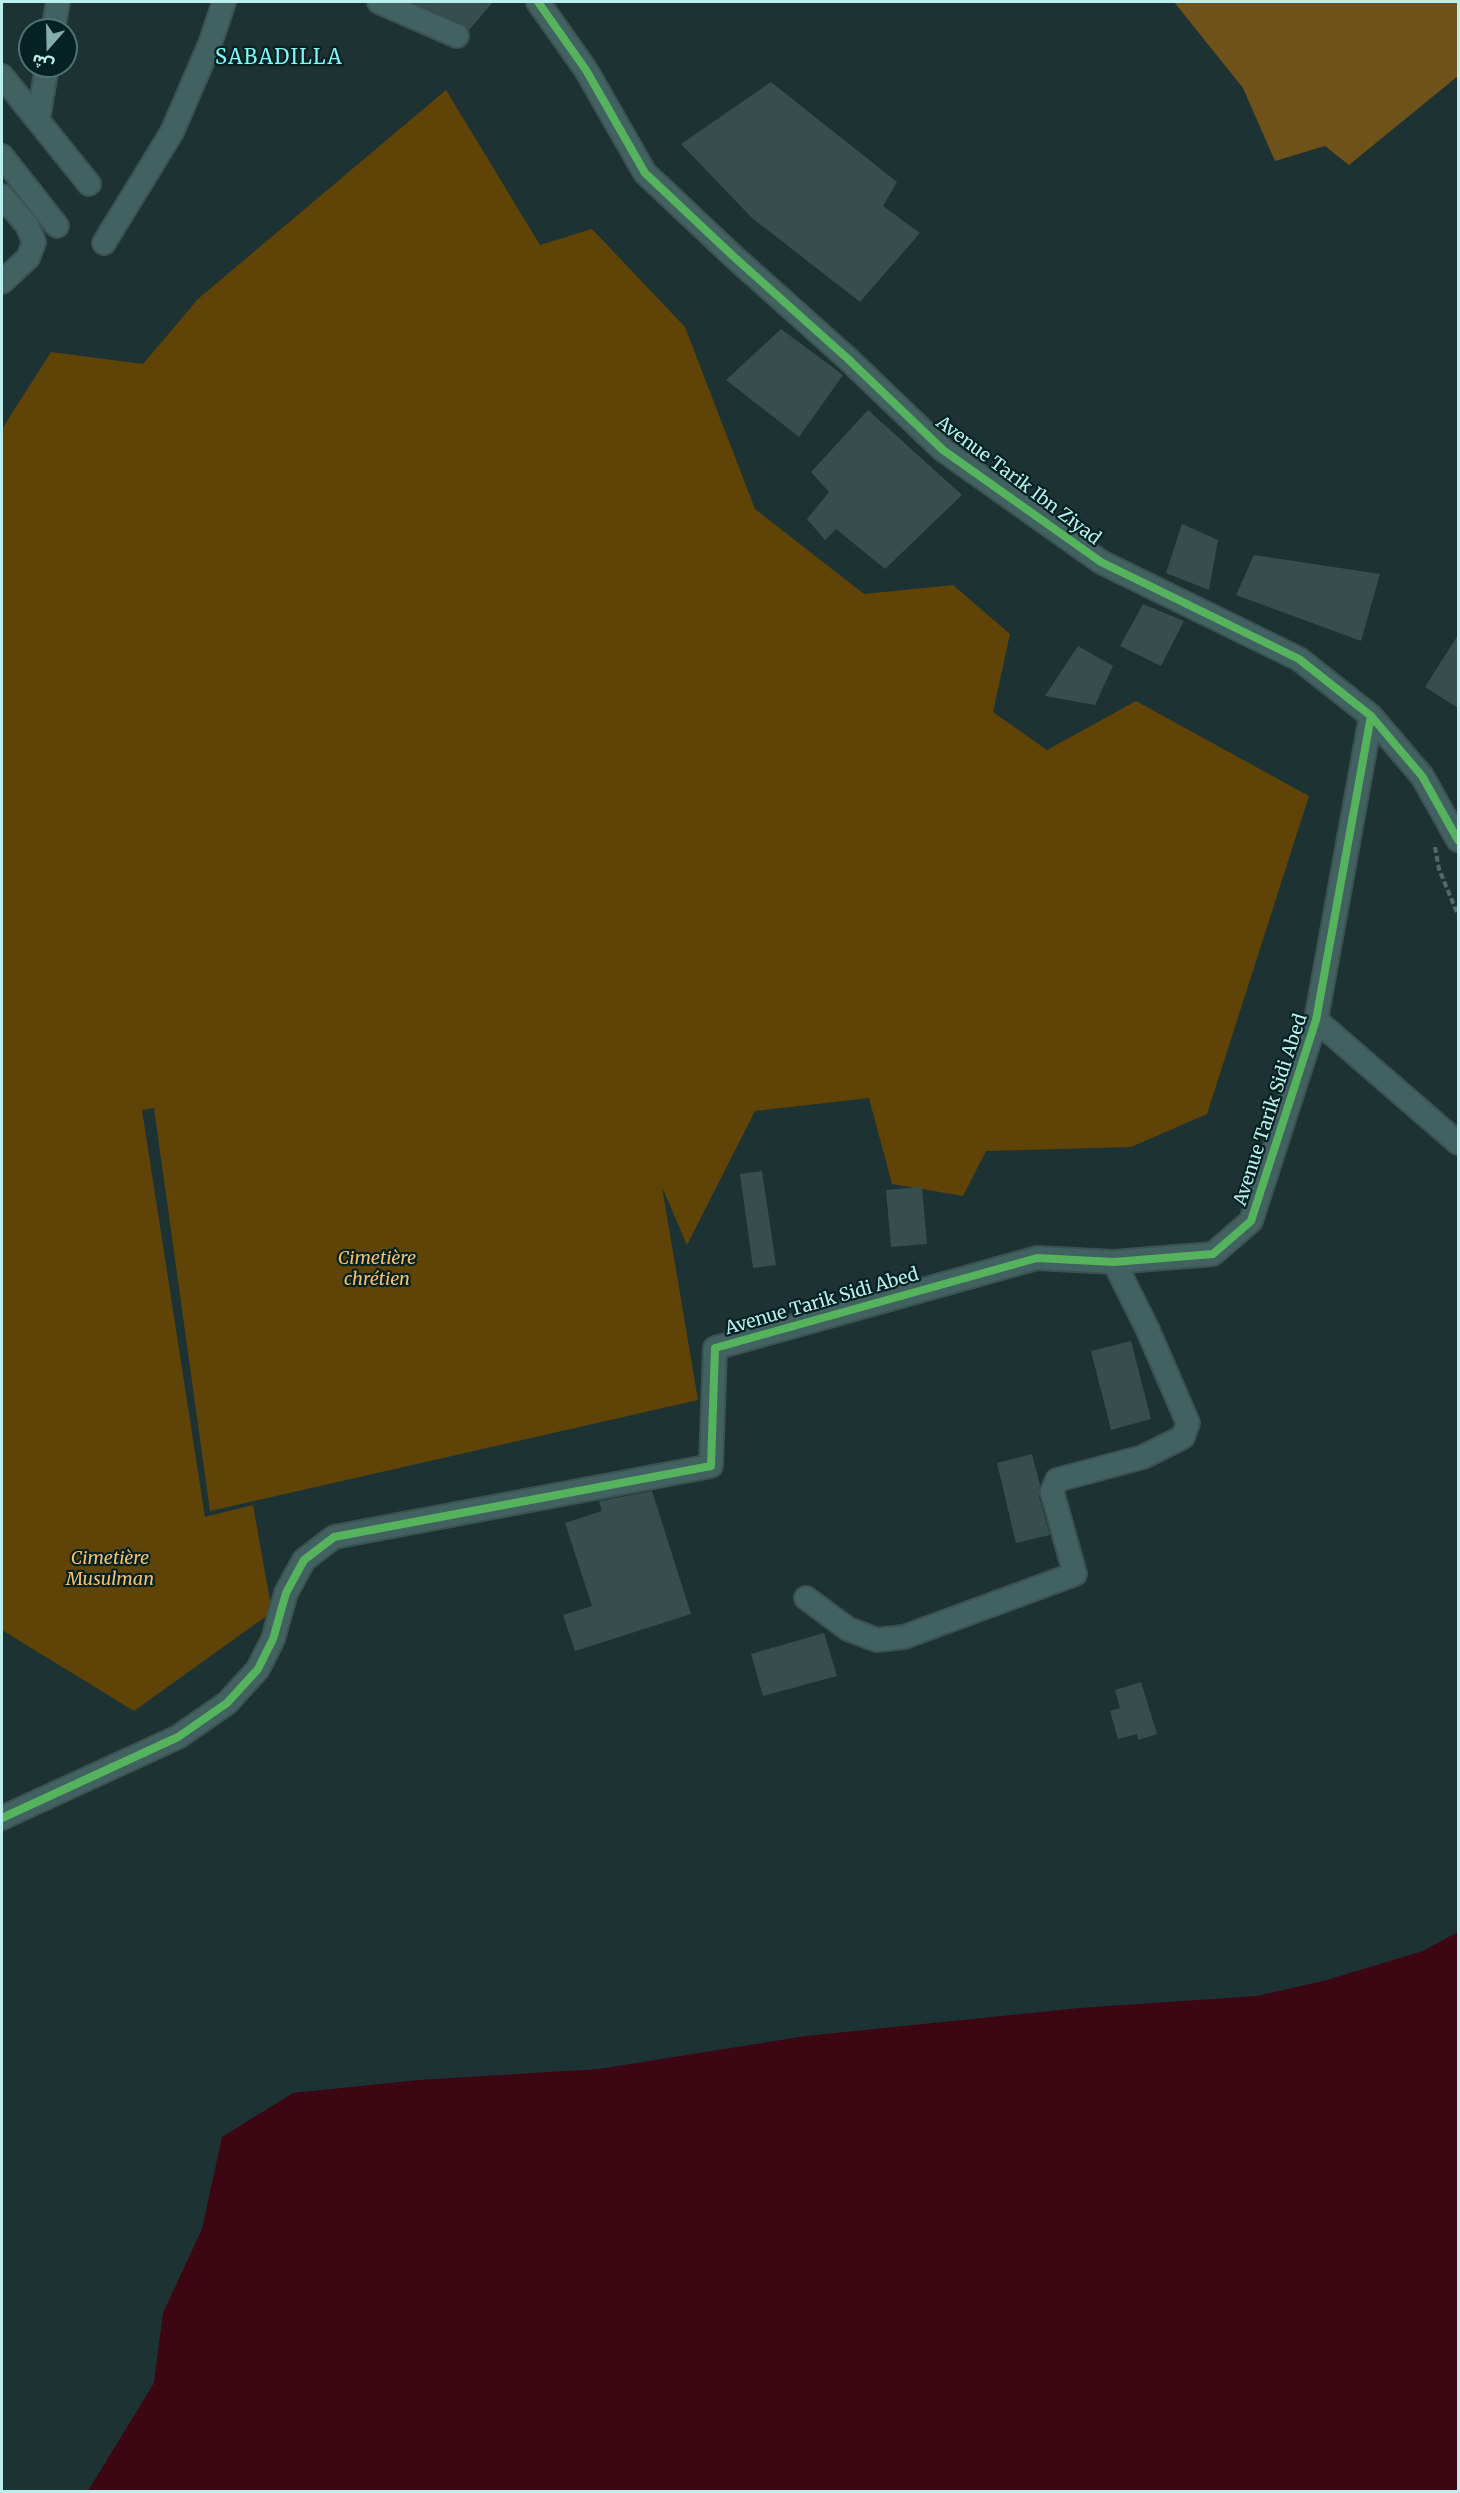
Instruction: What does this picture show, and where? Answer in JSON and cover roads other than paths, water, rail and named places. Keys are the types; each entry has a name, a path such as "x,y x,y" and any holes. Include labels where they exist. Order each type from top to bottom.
{"street":[{"path":"55,18 58,2"},
{"path":"104,243 172,132 210,44 224,2"},
{"path":"379,2 458,36"},
{"name":"Avenue Tarik Ibn Ziyad","path":"538,2 586,70 645,173 847,358 943,450 1101,562 1299,659 1371,716 1422,776 1458,840"},
{"path":"2,76 88,184"},
{"path":"38,121 45,78"},
{"path":"2,156 57,226"},
{"path":"2,196 27,225 34,242 28,258 2,282"},
{"name":"Avenue Tarik Sidi Abed","path":"2,1818 178,1737 227,1703 258,1669 273,1640 285,1593 304,1560 334,1537 711,1466 715,1348 1037,1258 1114,1262 1214,1254 1251,1221 1316,1020 1371,716"},
{"path":"1316,1020 1458,1143"},
{"path":"806,1598 848,1629 877,1640 904,1637 1075,1574 1052,1492 1057,1480 1143,1457 1183,1437 1188,1423 1147,1328 1114,1262"}],"district":[{"name":"SABADILLA","path":"279,58"}],"park label":[{"name":"Cimetière chrétien","path":"377,1269"},
{"name":"Cimetière Musulman","path":"110,1569"}]}
